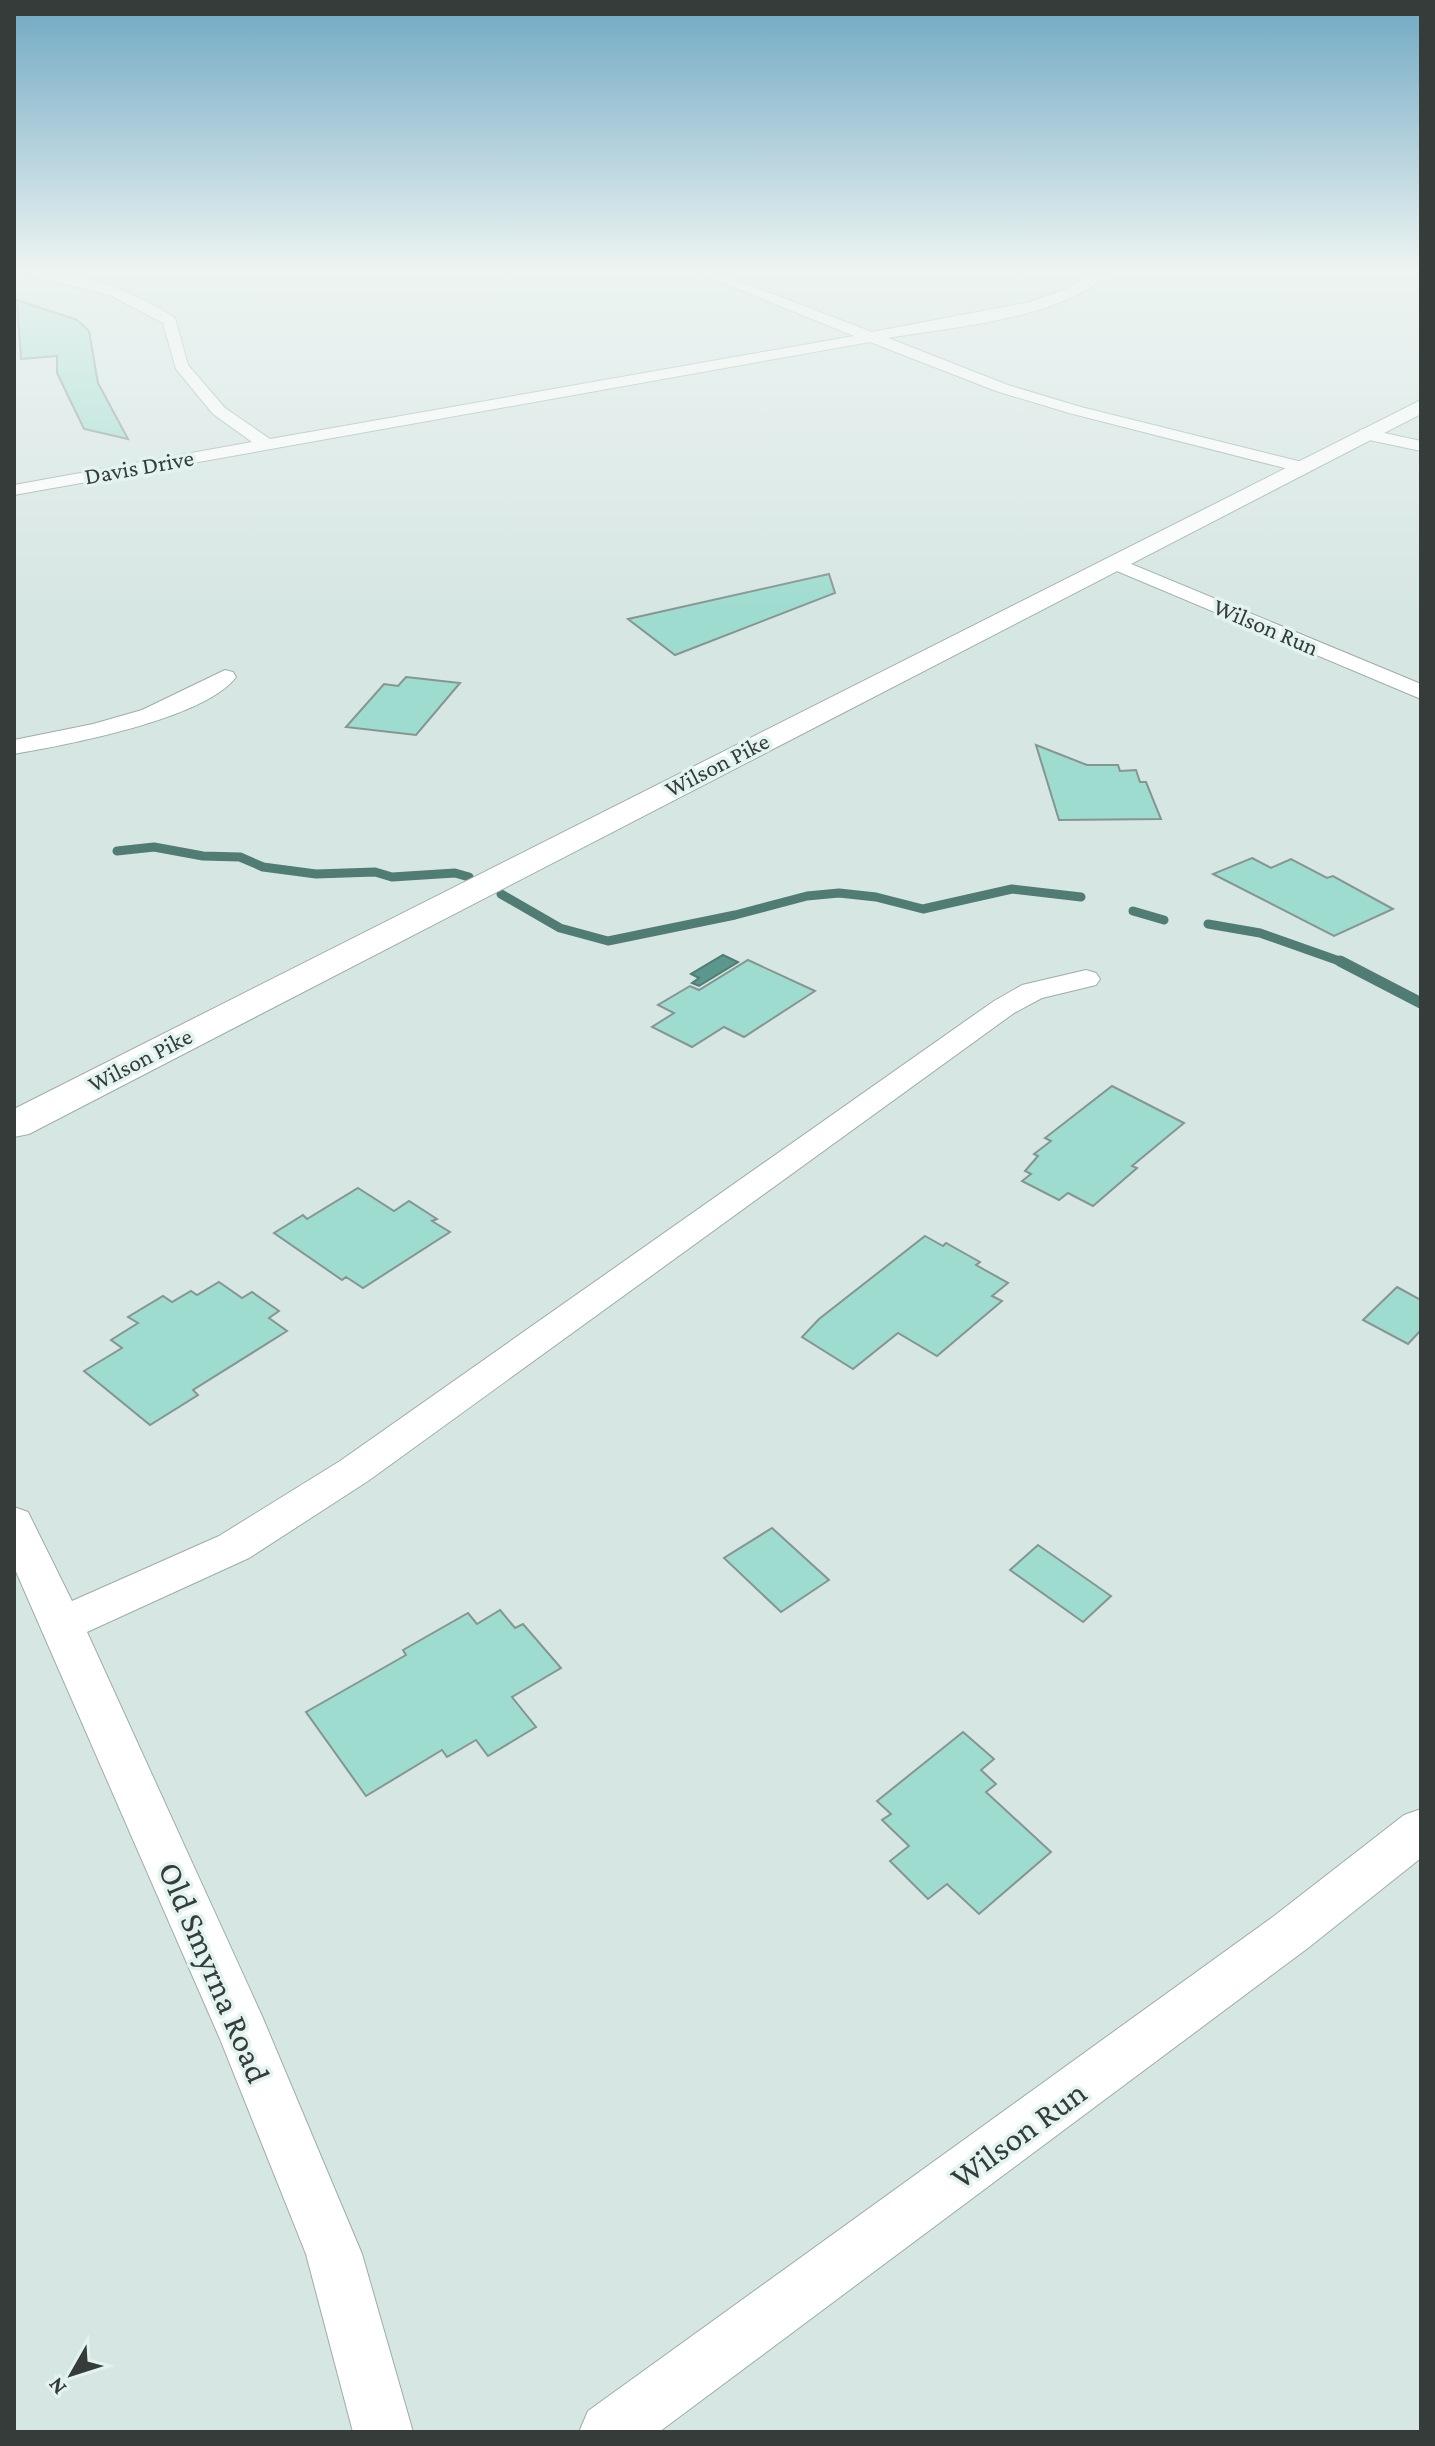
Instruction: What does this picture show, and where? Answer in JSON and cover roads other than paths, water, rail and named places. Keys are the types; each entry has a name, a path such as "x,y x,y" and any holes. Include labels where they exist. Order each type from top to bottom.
{"main road":[{"name":"Wilson Pike","path":"14,1125 1421,406"}],"street":[{"path":"195,383 219,411 266,444"},
{"name":"Davis Drive","path":"14,490 608,383"},
{"path":"993,383 1036,399 1300,467"},
{"path":"1375,430 1421,433"},
{"path":"1375,430 1421,446"},
{"name":"Wilson Run","path":"1112,562 1421,692"},
{"path":"14,747 92,731 162,710 208,689 225,677"},
{"path":"62,1624 234,1547 311,1500 1004,1007 1032,991 1086,979"},
{"name":"Old Smyrna Road","path":"14,1523 244,2034 334,2254 383,2432"},
{"name":"Wilson Run","path":"609,2432 1278,1942 1369,1874 1421,1830"}],"waterway":[{"path":"117,851 154,847 203,856 240,857 263,867 316,874 375,872 392,877 455,873 469,877"},
{"path":"501,894 560,928 608,941 735,915 807,896 839,893 876,897 923,909 1012,889 1081,897"},
{"path":"1133,911 1164,920"},
{"path":"1208,924 1260,933 1341,962"},
{"path":"1341,962 1421,1003"}]}
